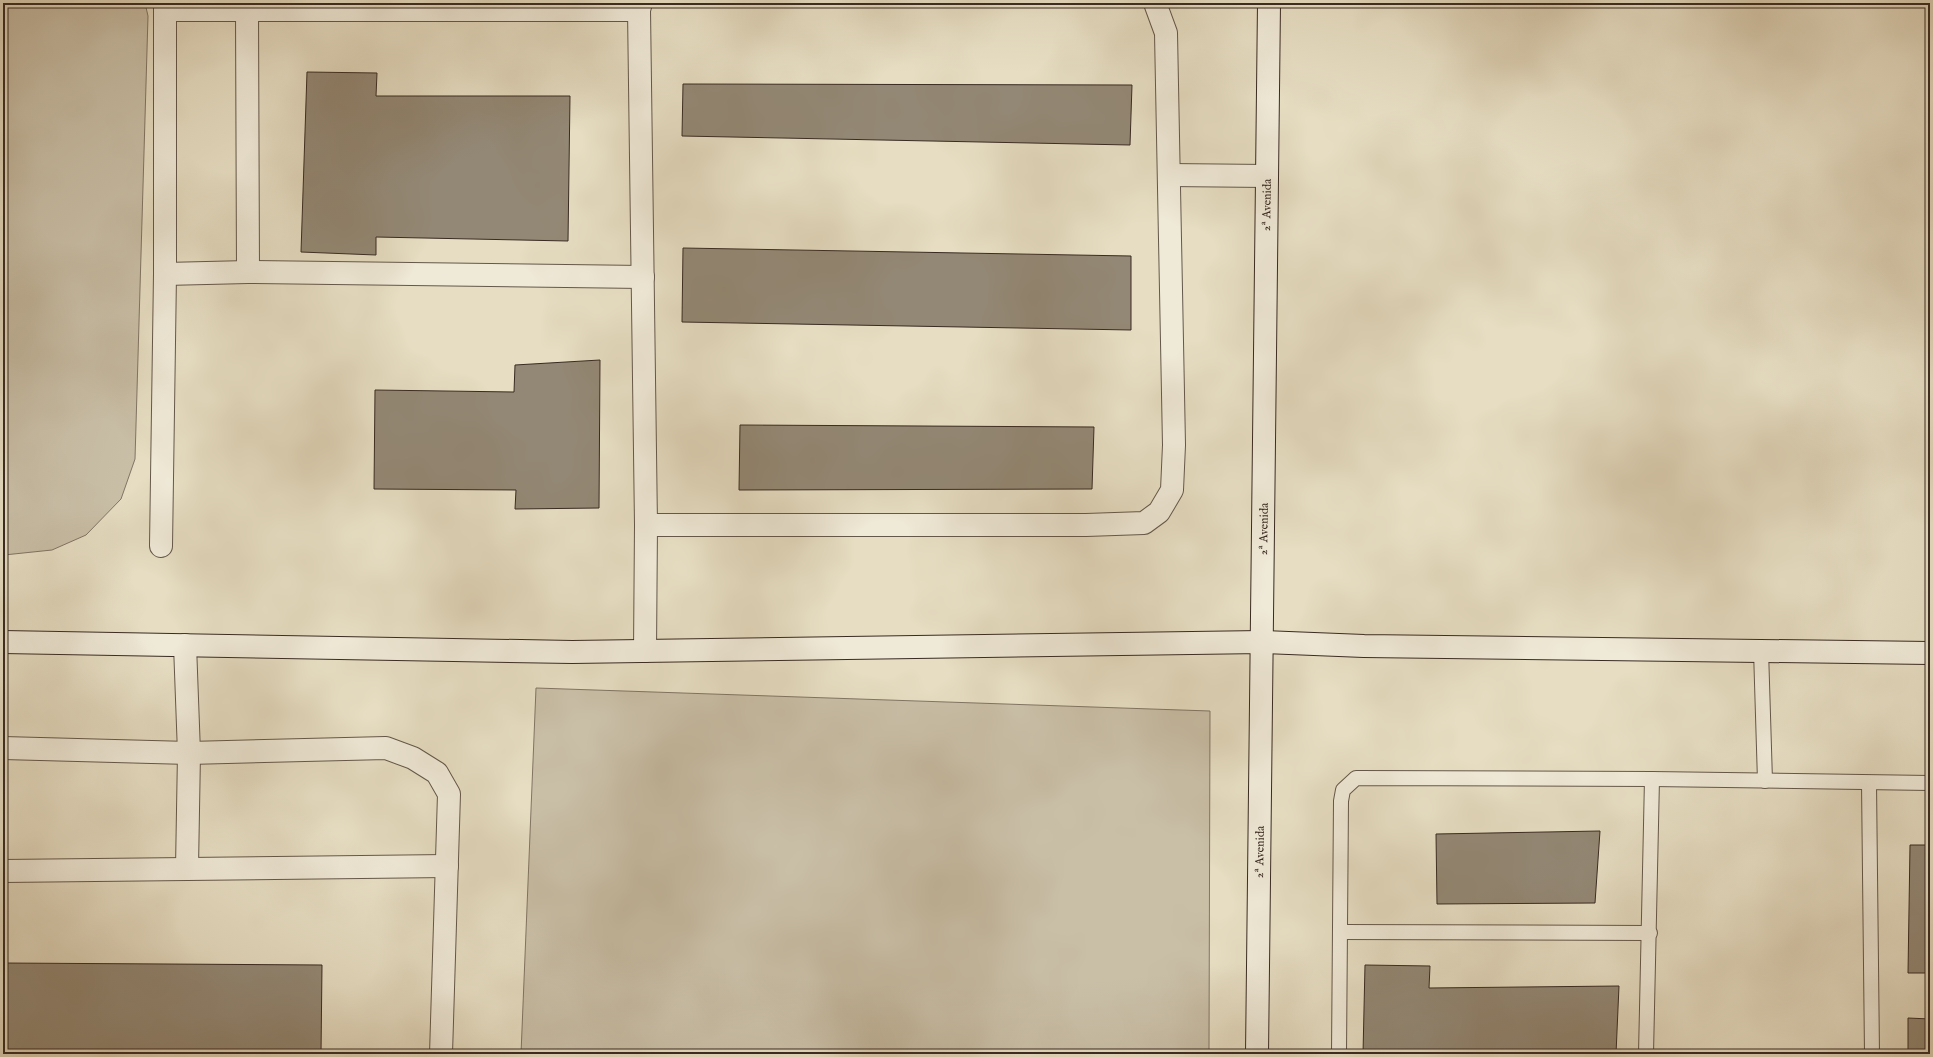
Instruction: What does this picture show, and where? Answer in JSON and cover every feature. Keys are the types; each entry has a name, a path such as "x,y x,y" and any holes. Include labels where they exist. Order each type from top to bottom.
{"street":[{"path":"646,525 1086,525 1144,523 1159,512 1172,490 1174,445 1166,33 1155,3"},
{"name":"2ª Avenida","path":"1257,1054 1268,3"},
{"path":"161,546 165,274 165,6 247,10 640,7 646,651"},
{"path":"247,10 248,272"},
{"path":"1168,175 1267,176"},
{"path":"165,274 248,272 643,277"},
{"path":"3,642 572,652 1262,642 1364,646 1930,653"},
{"path":"186,645 188,753 187,868"},
{"path":"3,748 188,753 386,748 413,758 437,773 449,794 441,1054"},
{"path":"3,871 447,866"}],"lane":[{"path":"1761,650 1765,781"},
{"path":"1339,1054 1341,801 1343,790 1356,778 1652,779 1930,783"},
{"path":"1646,1054 1650,933 1652,779"},
{"path":"1869,782 1872,1054"},
{"path":"1340,932 1650,933"}],"shaded area":[{"path":"3,3 145,3 148,16 135,459 121,499 86,535 52,550 4,555"},
{"path":"536,688 1210,711 1209,1054 521,1054"}],"building":[{"path":"307,72 377,73 376,96 570,96 568,241 376,237 376,255 301,252"},
{"path":"683,84 1132,85 1130,145 682,136"},
{"path":"683,248 1131,256 1131,330 682,322"},
{"path":"600,360 599,508 515,509 516,490 374,489 375,390 514,392 515,365"},
{"path":"740,425 1094,427 1092,489 739,490"},
{"path":"1600,831 1595,903 1437,904 1436,834"},
{"path":"1910,845 1930,845 1930,973 1908,973"},
{"path":"3,963 322,965 321,1054 3,1054"},
{"path":"1365,965 1430,966 1429,988 1619,986 1616,1054 1363,1054"},
{"path":"1908,1018 1930,1019 1930,1054 1908,1054"}]}
